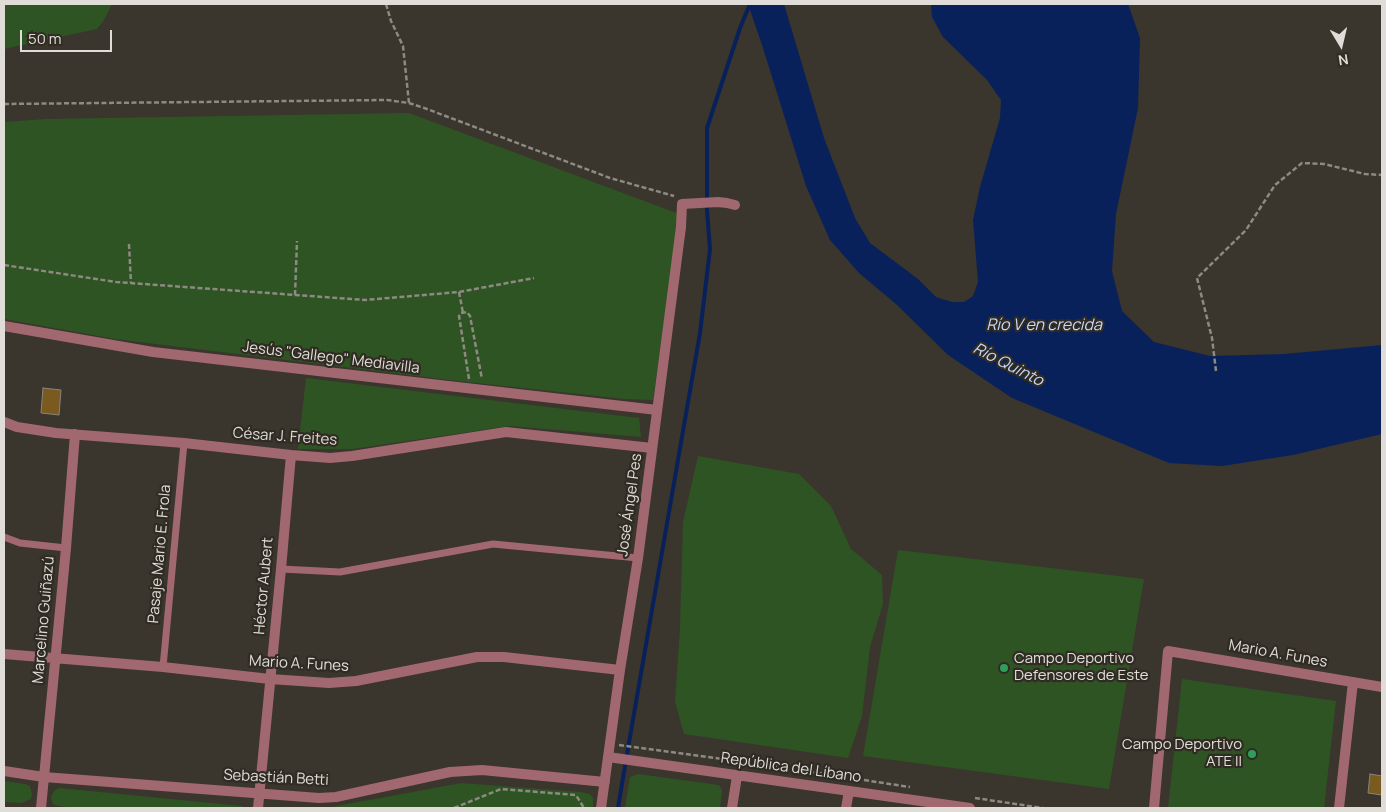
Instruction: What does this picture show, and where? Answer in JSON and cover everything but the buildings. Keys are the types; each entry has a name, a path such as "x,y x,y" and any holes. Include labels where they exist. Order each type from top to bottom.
{"street":[{"path":"687,204 718,202 734,205"},
{"name":"José Ángel Pes","path":"601,808 638,558 681,227 687,204"},
{"name":"Jesús \"Gallego\" Mediavilla","path":"4,326 153,352 657,410"},
{"name":"César J. Freites","path":"4,422 17,427 56,433 184,443 330,458 506,432 652,448"},
{"name":"Marcelino Guiñazú","path":"41,808 75,434"},
{"name":"Héctor Aubert","path":"258,808 291,455"},
{"name":"Mario A. Funes","path":"1154,808 1168,651 1382,688"},
{"name":"Mario A. Funes","path":"4,654 329,683 356,681 477,657 504,657 620,670"},
{"path":"1339,808 1353,682"},
{"name":"República del Líbano","path":"608,757 966,808"},
{"name":"Sebastián Betti","path":"4,771 44,777 319,798 336,797 450,772 482,770 605,782"},
{"path":"732,808 737,776"},
{"path":"846,808 849,791"}],"lane":[{"name":"Pasaje Mario E. Frola","path":"163,667 184,443"},
{"path":"4,537 20,543 66,548"},
{"path":"281,569 340,572 493,544 638,558"}],"path":[{"path":"386,4 404,46 409,103"},
{"path":"4,104 387,100 409,103 610,178 674,196 687,204"},
{"path":"1216,371 1212,338 1197,278 1246,230 1275,185 1302,163 1324,164 1365,174 1382,175"},
{"path":"295,295 298,241"},
{"path":"129,244 131,283"},
{"path":"4,265 116,282 365,300 459,292 534,278"},
{"path":"459,292 464,313"},
{"path":"471,389 459,316 461,313 466,312 470,316 484,390"},
{"path":"610,744 745,762 913,788"},
{"path":"454,808 501,789 576,795 584,808"},
{"path":"970,797 1043,808"}],"green space":[{"path":"4,4 112,4 97,29 4,49"},
{"path":"409,113 679,214 653,400 625,399 458,381 115,339 4,319 4,122 46,119"},
{"path":"306,378 639,418 641,437 510,426 353,449 298,449"},
{"path":"698,456 799,474 831,506 851,549 882,575 883,604 870,647 862,716 848,758 684,734 675,702 680,628 683,522"},
{"name":"Campo Deportivo Defensores de Este","path":"898,550 1144,579 1109,789 863,756"},
{"name":"Campo Deportivo ATE II","path":"1182,679 1336,701 1324,808 1168,808"},
{"path":"638,774 719,785 722,790 720,808 625,808 630,777"},
{"path":"4,781 30,786 31,799 21,803 4,802"},
{"path":"461,783 581,792 590,794 593,798 593,808 326,808"},
{"path":"59,788 242,806 245,808 76,808 53,804 51,797 54,791"}],"water":[{"name":"Río V en crecida","path":"748,4 784,4 824,138 855,218 870,243 918,279 936,297 952,302 964,302 973,296 978,282 973,220 980,187 1000,118 1001,100 987,80 943,37 932,17 931,4 1128,4 1140,38 1138,108 1116,214 1112,271 1122,311 1154,342 1210,356 1284,354 1382,345 1382,434 1293,455 1222,466 1169,463 1012,398 948,355 896,304 859,273 830,240 806,186"}],"waterway":[{"path":"618,808 700,333 710,249 707,210 707,128 740,28 750,4"}],"place":[{"name":"Campo Deportivo Defensores de Este","path":"1004,668"},
{"name":"Campo Deportivo ATE II","path":"1252,754"}],"water label":[{"name":"Río Quinto","path":"1008,365"}]}
